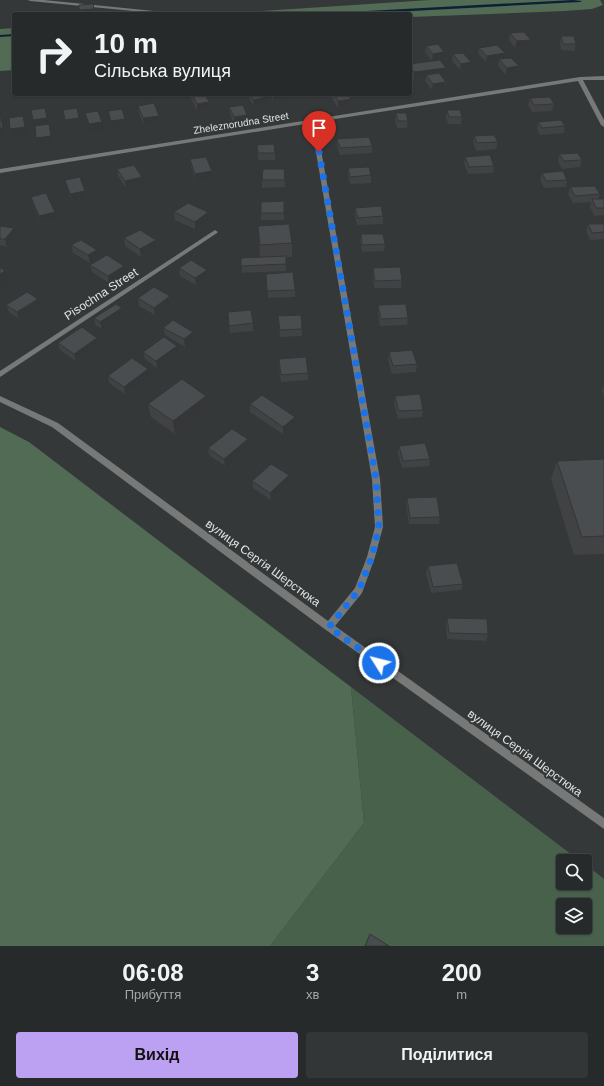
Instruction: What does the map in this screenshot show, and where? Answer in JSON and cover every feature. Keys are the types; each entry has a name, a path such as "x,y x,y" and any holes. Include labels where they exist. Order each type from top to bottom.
{"street":[{"path":"30,0 154,12"},
{"name":"Zheleznorudna Street","path":"0,172 580,79 604,78"},
{"path":"580,79 604,125"},
{"path":"313,121 376,479 379,527 372,557 359,590 329,627"},
{"name":"Pisochna Street","path":"0,374 215,232"},
{"name":"вулиця Сергія Шерстюка","path":"0,399 55,425 329,627 604,824"}],"green space":[{"path":"430,0 600,0 603,5 592,9 565,11 412,17 412,12 248,12"},
{"path":"12,28 12,70 0,71 0,29"},
{"path":"0,427 29,442 351,687 364,823 270,946 0,946"},
{"path":"351,687 571,854 556,854 556,890 592,890 592,870 604,879 604,946 270,946 364,823"}],"building":[{"path":"93,4 94,9 79,10 79,5"},
{"path":"524,32 531,40 517,41 510,33"},
{"path":"561,36 574,36 576,44 563,44"},
{"path":"438,44 444,52 433,54 426,46"},
{"path":"497,45 505,53 487,56 479,48"},
{"path":"463,53 471,62 461,64 453,54"},
{"path":"511,58 519,66 507,68 499,59"},
{"path":"440,60 446,68 414,72 412,69 412,64"},
{"path":"439,73 446,82 433,84 426,75"},
{"path":"193,96 206,96 209,102 197,104"},
{"path":"251,96 267,97 253,100"},
{"path":"335,96 349,96 351,99 338,101"},
{"path":"550,97 554,104 534,105 530,98"},
{"path":"154,103 159,116 143,118 138,106"},
{"path":"243,105 247,115 234,117 229,107"},
{"path":"45,108 47,118 33,120 31,110"},
{"path":"77,108 79,118 65,120 63,110"},
{"path":"122,109 125,119 111,121 108,111"},
{"path":"447,110 460,110 462,117 449,117"},
{"path":"98,111 102,122 89,124 85,113"},
{"path":"396,113 406,113 408,121 398,121"},
{"path":"23,116 25,127 10,129 9,118"},
{"path":"1,117 3,128 0,128"},
{"path":"561,120 565,126 542,128 538,122"},
{"path":"49,124 51,136 36,138 35,126"},
{"path":"494,135 498,142 477,143 474,136"},
{"path":"369,137 372,146 340,148 337,139"},
{"path":"274,144 275,153 258,153 257,145"},
{"path":"578,153 582,160 564,161 559,154"},
{"path":"490,155 494,166 469,167 465,157"},
{"path":"206,157 212,171 195,174 190,159"},
{"path":"134,165 142,177 125,181 117,169"},
{"path":"369,167 371,175 350,177 348,168"},
{"path":"263,169 284,169 285,180 262,180"},
{"path":"563,171 567,180 546,181 542,173"},
{"path":"80,177 85,191 70,194 65,180"},
{"path":"595,186 600,194 575,196 570,187"},
{"path":"46,193 55,212 39,216 31,197"},
{"path":"592,199 604,199 604,208 596,208"},
{"path":"284,201 284,213 261,213 261,202"},
{"path":"188,203 208,212 195,222 174,212"},
{"path":"381,206 383,216 358,218 355,208"},
{"path":"289,224 292,243 260,245 258,226"},
{"path":"588,224 604,224 604,232 592,233"},
{"path":"0,226 14,228 5,239 0,239"},
{"path":"140,230 156,240 140,249 124,238"},
{"path":"361,234 383,234 385,244 362,245"},
{"path":"81,240 97,250 88,255 71,245"},
{"path":"107,255 124,266 108,276 90,265"},
{"path":"286,256 286,264 241,266 241,258"},
{"path":"191,260 207,270 195,278 179,268"},
{"path":"0,267 5,271 0,274"},
{"path":"400,267 402,280 375,281 373,268"},
{"path":"293,272 295,290 267,291 266,274"},
{"path":"154,287 170,296 154,308 138,298"},
{"path":"27,292 38,299 17,312 6,305"},
{"path":"116,304 122,308 100,322 94,318"},
{"path":"406,304 408,318 381,319 378,305"},
{"path":"251,310 253,323 229,326 228,312"},
{"path":"301,315 302,329 280,330 278,316"},
{"path":"173,320 193,332 184,339 163,328"},
{"path":"82,327 97,338 74,354 58,343"},
{"path":"164,337 177,346 156,361 143,352"},
{"path":"412,350 417,364 393,366 389,352"},
{"path":"306,357 308,373 281,375 279,359"},
{"path":"132,358 148,369 124,387 108,376"},
{"path":"182,379 206,396 173,421 148,404"},
{"path":"420,394 423,410 399,411 395,396"},
{"path":"262,395 295,417 283,427 250,404"},
{"path":"232,429 248,439 224,459 208,448"},
{"path":"425,443 430,459 403,461 399,446"},
{"path":"604,459 604,536 582,537 557,461"},
{"path":"271,464 289,475 270,493 252,481"},
{"path":"437,497 440,517 410,518 407,498"},
{"path":"457,563 463,584 433,587 428,566"},
{"path":"447,618 487,619 488,634 449,633"},
{"path":"370,934 389,946 365,946"}],"waterway":[{"path":"368,12 580,1"},
{"path":"0,36 12,35"}],"route":[{"path":"319,152 376,479 379,527 372,557 359,590 329,627 379,663"}]}
